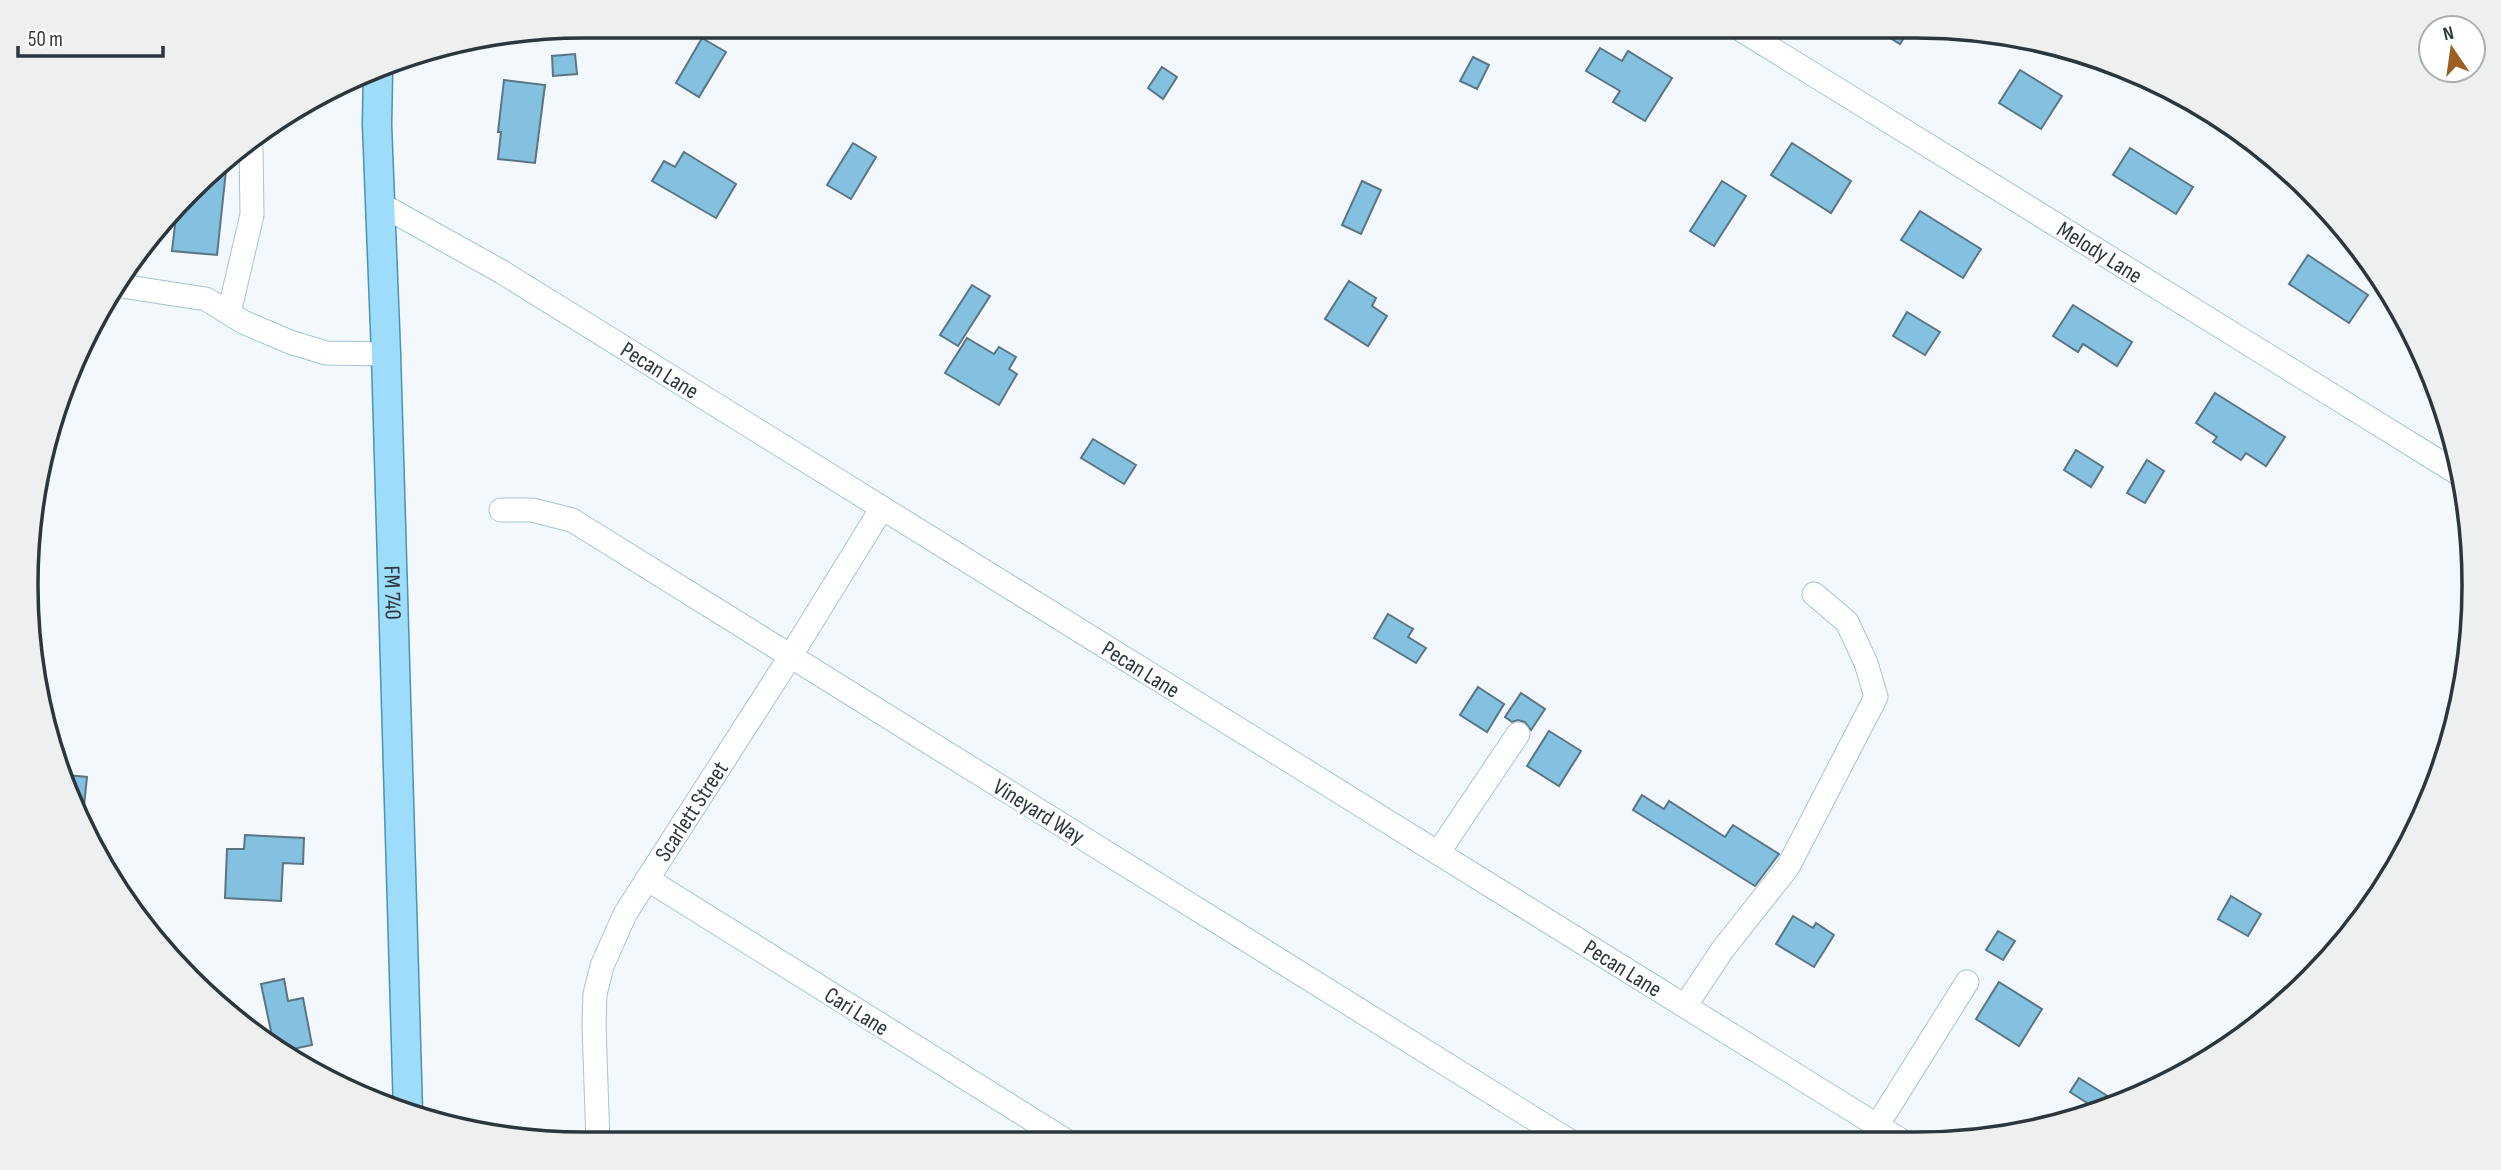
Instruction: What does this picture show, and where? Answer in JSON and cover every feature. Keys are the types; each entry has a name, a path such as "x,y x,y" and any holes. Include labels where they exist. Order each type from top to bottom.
{"main road":[{"name":"FM 740","path":"378,79 408,1102"}],"street":[{"name":"Melody Lane","path":"1754,38 2450,468"},
{"path":"229,313 253,215 251,152"},
{"name":"Pecan Lane","path":"380,204 502,272 1887,1132"},
{"path":"127,287 206,299 290,342 326,353 386,354"},
{"name":"Scarlett Street","path":"598,1132 595,994 610,945 625,914 882,508"},
{"name":"Vineyard Way","path":"501,510 532,510 572,520 1555,1132"},
{"path":"1685,1006 1723,949 1788,867 1877,697 1866,663 1847,622 1814,594"},
{"path":"1438,853 1518,734"},
{"name":"Cari Lane","path":"647,879 1052,1132"},
{"path":"1877,1126 1968,982"}],"building":[{"path":"702,38 726,52 699,97 676,83"},
{"path":"1890,38 1904,38 1900,44"},
{"path":"1600,48 1622,61 1628,51 1672,78 1645,121 1613,102 1620,91 1586,71"},
{"path":"575,54 577,74 553,76 552,56"},
{"path":"1473,57 1489,65 1477,89 1460,81"},
{"path":"1162,67 1177,77 1163,99 1148,88"},
{"path":"2020,70 2062,96 2041,129 1999,103"},
{"path":"504,80 545,85 535,163 498,159"},
{"path":"853,143 876,157 851,199 827,185"},
{"path":"1792,143 1851,181 1831,213 1771,175"},
{"path":"2130,148 2193,187 2176,214 2113,175"},
{"path":"684,152 736,184 716,218 652,181 664,161 675,167"},
{"path":"226,173 217,255 172,251 175,224"},
{"path":"1362,181 1381,190 1361,234 1342,225"},
{"path":"1722,181 1746,196 1714,246 1690,231"},
{"path":"1920,211 1981,249 1963,278 1901,240"},
{"path":"2308,255 2368,295 2349,323 2289,284"},
{"path":"1349,281 1376,298 1372,306 1387,316 1368,346 1325,319"},
{"path":"972,285 990,296 958,346 940,335"},
{"path":"2073,305 2132,342 2117,366 2083,344 2078,352 2053,336"},
{"path":"1907,312 1940,332 1925,355 1893,336"},
{"path":"967,338 994,354 999,347 1016,357 1009,369 1017,374 999,405 945,373"},
{"path":"2215,393 2285,437 2266,466 2246,453 2241,460 2213,442 2217,437 2196,423"},
{"path":"1093,439 1136,465 1124,484 1081,458"},
{"path":"2076,450 2103,467 2091,487 2064,470"},
{"path":"2147,460 2164,471 2145,503 2127,493"},
{"path":"1388,614 1413,629 1408,637 1426,648 1416,663 1374,638"},
{"path":"1478,687 1504,704 1487,732 1460,715"},
{"path":"1521,693 1545,709 1531,730 1525,722 1512,722 1505,717"},
{"path":"1549,731 1581,751 1559,786 1527,766"},
{"path":"73,776 87,777 84,803"},
{"path":"1642,795 1664,809 1669,801 1725,837 1733,825 1779,854 1755,886 1633,810"},
{"path":"245,835 304,838 303,864 283,863 281,901 225,898 227,849 244,849"},
{"path":"2231,896 2261,914 2248,936 2218,919"},
{"path":"1793,916 1813,928 1816,923 1834,935 1814,967 1776,944"},
{"path":"1998,931 2015,941 2003,960 1986,950"},
{"path":"284,979 288,1001 303,998 312,1045 296,1048 271,1032 261,984"},
{"path":"1999,982 2042,1009 2019,1046 1976,1019"},
{"path":"2079,1078 2108,1096 2088,1103 2070,1092"}]}
